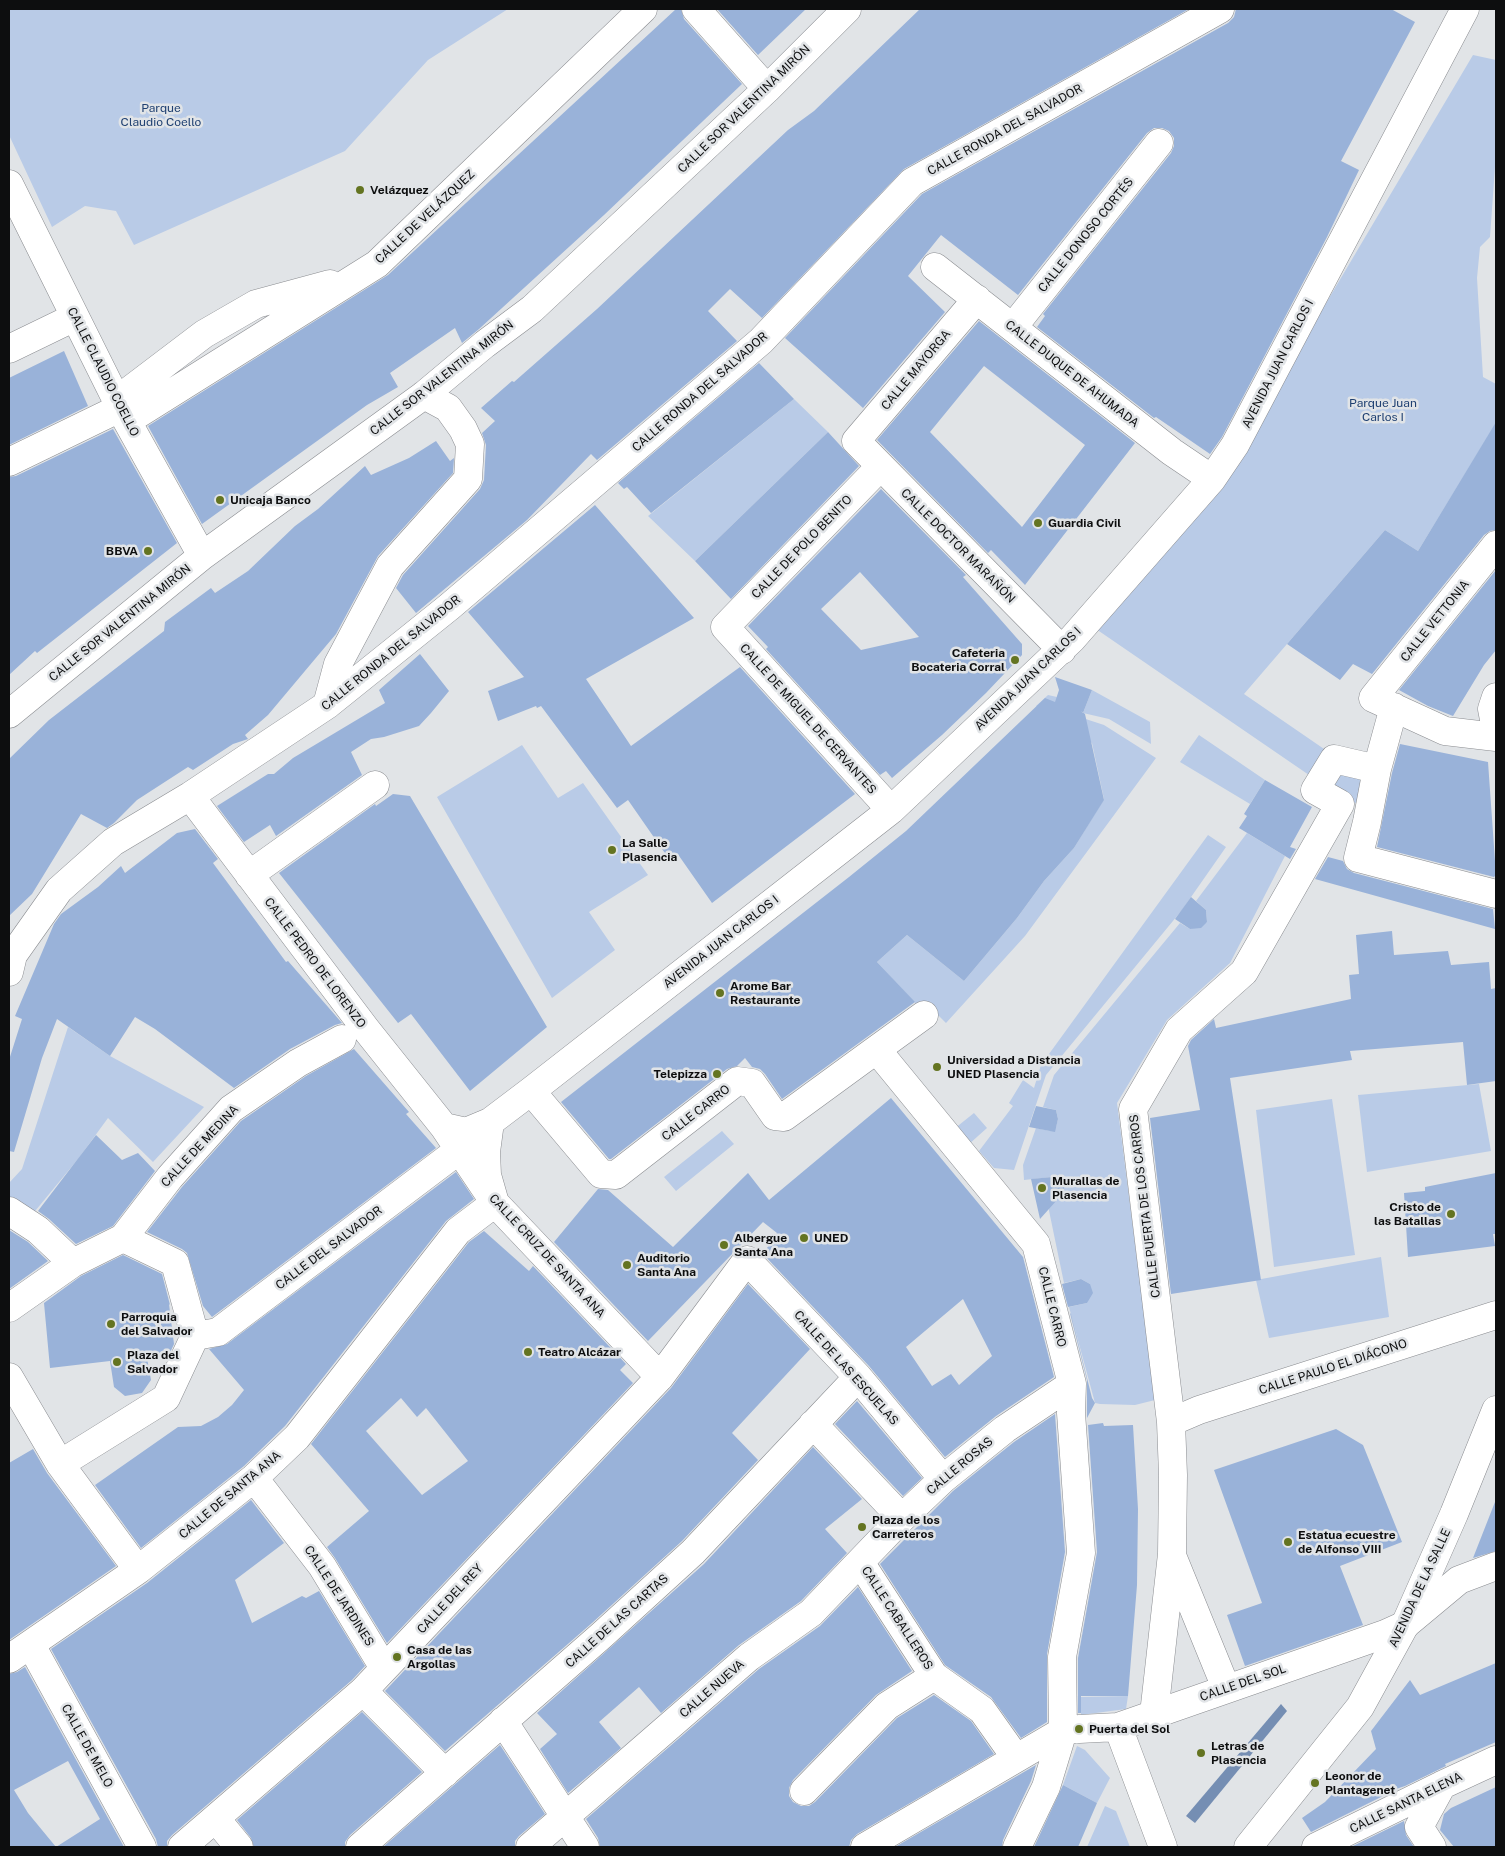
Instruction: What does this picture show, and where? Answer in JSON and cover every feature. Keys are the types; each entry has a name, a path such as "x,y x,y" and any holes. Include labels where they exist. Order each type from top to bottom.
{"street":[{"name":"CALLE DE VELÁZQUEZ","path":"9,462 122,410 377,264 643,9"},
{"path":"696,9 767,89"},
{"name":"CALLE SOR VALENTINA MIRÓN","path":"9,714 202,556 424,395 532,308 767,89 847,9"},
{"name":"CALLE RONDA DEL SALVADOR","path":"9,972 14,955 59,890 113,842 190,796 327,706 449,607 761,341 912,182 1220,9"},
{"name":"AVENIDA JUAN CARLOS I","path":"444,1127 466,1132 490,1122 531,1091 891,810 1062,650 1212,478 1240,437 1457,12"},
{"name":"CALLE DONOSO CORTÉS","path":"1013,327 1159,143"},
{"name":"CALLE CLAUDIO COELLO","path":"9,184 122,410 202,556"},
{"name":"CALLE DUQUE DE AHUMADA","path":"935,267 1172,452 1212,478"},
{"name":"CALLE MAYORGA","path":"856,442 977,299"},
{"path":"9,349 75,317"},
{"path":"327,706 338,664 390,566 468,478 470,444 463,429 448,408 424,395"},
{"name":"CALLE DOCTOR MARAÑÓN","path":"856,442 1062,650"},
{"name":"CALLE DE POLO BENITO","path":"725,627 880,467"},
{"name":"CALLE VETTONIA","path":"1383,702 1496,545"},
{"name":"CALLE DE MIGUEL DE CERVANTES","path":"725,627 891,810"},
{"path":"1496,697 1492,710 1496,730"},
{"path":"1496,737 1445,731 1383,702 1377,769 1358,858 1496,894"},
{"name":"CALLE PUERTA DE LOS CARROS","path":"1171,1422 1133,1109 1179,1030 1244,972 1340,804 1316,790 1334,759 1377,769"},
{"path":"249,876 375,785"},
{"name":"CALLE PEDRO DE LORENZO","path":"190,796 365,1028 444,1127"},
{"name":"CALLE CARRO","path":"531,1091 601,1174 616,1175 737,1081 752,1082 775,1116 784,1118 924,1015"},
{"name":"CALLE DE MEDINA","path":"123,1238 170,1177 231,1109 298,1063 342,1039"},
{"name":"CALLE CARRO","path":"872,1052 881,1055 1036,1244 1072,1384 1071,1413 1081,1553 1062,1657 1071,1730 1017,1847"},
{"path":"490,1122 486,1152 487,1175 495,1203"},
{"name":"CALLE DEL SALVADOR","path":"195,1336 218,1332 459,1150 490,1122"},
{"name":"CALLE CRUZ DE SANTA ANA","path":"444,1127 495,1203 660,1377"},
{"name":"CALLE DE SANTA ANA","path":"20,1652 138,1570 254,1478 297,1437 458,1231 495,1203"},
{"path":"9,1211 38,1230 73,1263"},
{"path":"9,1308 73,1263 123,1238 175,1263 195,1336 166,1398 60,1464"},
{"name":"CALLE DEL REY","path":"182,1847 363,1692 660,1377 747,1260"},
{"name":"CALLE DE LAS ESCUELAS","path":"747,1260 858,1377 943,1479"},
{"name":"CALLE PAULO EL DIÁCONO","path":"1171,1422 1199,1410 1496,1315"},
{"path":"9,1377 60,1464 138,1570"},
{"name":"CALLE DE LAS CARTAS","path":"360,1847 602,1635 693,1552 858,1377"},
{"name":"CALLE ROSAS","path":"860,1562 943,1479 1005,1429 1072,1384"},
{"name":"AVENIDA DE LA SALLE","path":"1248,1847 1360,1707 1405,1625 1454,1514 1496,1410"},
{"path":"1154,1714 1172,1554 1171,1422"},
{"path":"813,1424 902,1518"},
{"name":"CALLE DE JARDINES","path":"254,1478 322,1566 384,1668"},
{"path":"1172,1554 1226,1688"},
{"name":"CALLE CABALLEROS","path":"860,1562 934,1676 982,1710 1016,1758"},
{"name":"CALLE NUEVA","path":"530,1847 749,1657 811,1613 860,1562"},
{"path":"1405,1625 1459,1580 1496,1566"},
{"name":"CALLE DEL SOL","path":"865,1847 1016,1758 1071,1730 1118,1727 1385,1634 1405,1625"},
{"name":"CALLE DE MELO","path":"20,1652 142,1847"},
{"path":"804,1791 887,1706 934,1676"},
{"path":"363,1692 445,1773"},
{"path":"503,1721 565,1818 586,1847"},
{"path":"1118,1727 1163,1847"},
{"name":"CALLE SANTA ELENA","path":"1316,1847 1496,1760"},
{"path":"1432,1847 1419,1826 1442,1785"},
{"path":"216,1819 239,1847"}],"green space":[{"name":"Parque Claudio Coello","path":"9,9 508,9 428,60 345,151 134,245 116,211 85,206 52,227 9,135"},
{"name":"Parque Juan Carlos I","path":"1473,55 1496,60 1496,153 1490,237 1480,247 1477,278 1483,377 1496,384 1496,423 1418,551 1385,530 1244,694 1327,751 1309,775 1096,629 1216,489"},
{"path":"794,399 828,432 695,561 648,516"},
{"path":"1092,690 1150,722 1151,744 1109,719 1083,713"},
{"path":"1048,695 1057,697 1055,709 1104,725 1156,758 1025,936 946,1023 939,1016 918,1006 877,962 907,935 964,981 1017,918 1044,881 1074,848 1104,799 1092,743 1036,706"},
{"path":"1199,735 1265,780 1250,804 1180,762"},
{"path":"522,745 558,798 583,783 648,875 589,912 615,950 552,998 437,797"},
{"path":"1343,769 1368,779 1359,805 1330,788"},
{"path":"1247,833 1285,856 1230,963 1167,1020 1117,1103 1155,1400 1135,1405 1095,1403 1069,1307 1087,1303 1090,1284 1081,1279 1064,1283 1047,1201 1065,1191 1062,1180 1052,1177 1024,1180 1023,1165 1036,1128 1050,1131 1056,1127 1058,1119 1056,1110 1043,1107 1054,1075 1180,923 1190,929 1207,922 1206,910 1196,901"},
{"path":"1208,835 1226,847 1182,910 1046,1075 1014,1170 994,1168 979,1151 1013,1106 1009,1103 1023,1080 1034,1088 1041,1065"},
{"path":"68,1027 110,1056 204,1107 153,1162 108,1118 78,1159 31,1216 9,1200 9,1183 22,1169"},
{"path":"1479,1084 1491,1151 1367,1172 1358,1095"},
{"path":"1332,1099 1355,1255 1274,1267 1256,1110"},
{"path":"974,1113 987,1128 968,1145 954,1129"},
{"path":"722,1131 734,1144 676,1191 664,1177"},
{"path":"1381,1257 1389,1317 1269,1338 1256,1280"},
{"path":"1128,1696 1126,1709 1088,1714 1081,1717 1081,1697"},
{"path":"1077,1746 1085,1750 1110,1778 1097,1803 1063,1785"},
{"path":"1105,1806 1116,1811 1130,1847 1087,1847"}],"shaded area":[{"path":"1281,1704 1287,1711 1195,1823 1186,1816"}],"building":[{"path":"676,9 681,9 684,19 742,84 604,215 462,343 455,328 390,373 398,387 367,405 202,524 148,426 388,275"},
{"path":"717,9 806,9 758,55"},
{"path":"920,9 1189,9 904,169 762,318 730,289 708,311 737,341 597,460 591,454 527,520 416,613 396,588 403,575 480,489 484,480 486,445 482,433 495,421 481,408 512,381 514,382 597,309 788,130 814,111"},
{"path":"1236,9 1391,9 1415,22 1341,161 1359,170 1327,237 1222,437 1210,454 1156,417 1154,418 1037,327 1045,316 1043,314 1171,153 1174,146 1174,138 1169,131 1162,128 1154,128 1147,133 1018,295 941,235 908,276 945,312 863,408 785,338 922,194 1228,23 1234,17"},
{"path":"979,321 1135,443 1025,585 991,550 988,553 877,440","holes":["984,366 1085,445 1022,527 930,432"]},
{"path":"64,351 88,406 9,445 9,378"},
{"path":"759,363 794,399 651,513 627,487 624,489 618,483"},
{"path":"1496,422 1496,530 1484,535 1372,674 1353,664 1340,680 1287,644 1385,530 1418,551"},
{"path":"113,429 177,543 37,653 35,651 9,675 9,477 16,476"},
{"path":"828,432 859,466 731,599 695,561"},
{"path":"436,441 450,461 454,458 453,473 378,556 336,634 268,715 245,735 248,739 233,744 193,770 188,767 137,800 107,828 81,814 32,894 9,916 9,759 49,720 164,631 165,622 211,588 215,593 248,571 295,526 318,509 365,466 371,475 409,458"},
{"path":"881,489 966,575 963,577 1022,644 1022,655 942,735 892,778 886,771 880,775 766,649 768,647 748,626","holes":["860,572 919,637 861,650 821,609"]},
{"path":"595,505 694,618 586,679 631,746 740,667 855,794 712,903 677,853 669,859 628,800 617,808 541,706 537,708 536,706 498,721 488,691 524,677 468,612"},
{"path":"1496,570 1496,650 1484,665 1453,716 1428,706 1399,690"},
{"path":"420,654 449,691 419,726 371,739 351,752 362,775 276,836 270,825 244,842 217,806 268,774 274,774 293,758 385,703 379,690"},
{"path":"1055,677 1092,690 1083,713 1085,714 1104,800 1074,848 1044,881 1017,918 964,981 907,935 877,962 915,1002 782,1099 765,1074 760,1069 752,1067 745,1058 737,1066 727,1069 609,1159 561,1102 906,831 1045,698 1055,702 1059,690"},
{"path":"1400,744 1488,762 1496,875 1494,877 1377,847"},
{"path":"1265,780 1312,807 1290,847 1296,849 1290,859 1239,828 1247,816 1244,814"},
{"path":"393,794 410,796 547,1027 470,1091 411,1014 398,1023 279,873 375,804 376,806"},
{"path":"195,829 218,859 213,863 286,962 288,961 342,1023 290,1049 234,1088 155,1029 135,1017 110,1056 57,1019 42,1058 14,1152 9,1151 9,1060 22,1019 15,1016 54,924 61,914 98,887 121,866 125,873 177,833"},
{"path":"1328,857 1343,861 1347,869 1354,873 1493,909 1495,929 1315,879"},
{"path":"1191,897 1206,910 1207,922 1201,928 1190,929 1175,919"},
{"path":"1392,931 1394,955 1448,951 1451,965 1489,962 1491,989 1496,988 1496,1081 1467,1085 1463,1042 1350,1051 1352,1060 1230,1078 1261,1280 1171,1294 1150,1118 1200,1110 1188,1046 1191,1040 1214,1019 1216,1028 1351,999 1349,975 1359,974 1356,935"},
{"path":"354,1049 409,1112 406,1114 436,1148 212,1317 203,1306 187,1253 147,1232 182,1187 241,1121 306,1076"},
{"path":"891,1098 1023,1257 1054,1377 996,1416 945,1457 869,1366 763,1254 777,1233 763,1222 648,1341 554,1242 598,1189 608,1190 673,1247 748,1173 769,1200","holes":["963,1299 992,1356 959,1385 951,1374 932,1386 906,1347"]},
{"path":"1036,1106 1056,1110 1058,1119 1055,1132 1029,1127"},
{"path":"96,1135 122,1160 138,1153 155,1171 113,1226 76,1244 38,1211"},
{"path":"456,1172 474,1199 446,1221 285,1426 244,1466 141,1548 95,1485 178,1427 201,1426 218,1417 232,1405 244,1390 209,1349 227,1344"},
{"name":"Cristo de las Batallas","path":"1496,1173 1496,1234 1493,1234 1495,1246 1408,1257 1404,1193 1425,1191 1425,1187"},
{"path":"1052,1177 1062,1180 1065,1191 1040,1219 1031,1179"},
{"path":"9,1230 28,1242 48,1261 9,1289"},
{"path":"484,1231 529,1271 533,1266 626,1364 620,1370 633,1383 387,1643 327,1547 369,1511 311,1444 469,1242","holes":["401,1398 417,1417 426,1408 468,1461 422,1495 366,1431"]},
{"name":"Parroquia del Salvador","path":"123,1255 162,1274 170,1305 174,1344 169,1355 147,1358 151,1380 142,1393 125,1396 114,1387 110,1361 50,1368 44,1303 81,1276"},
{"path":"1081,1279 1090,1284 1093,1293 1087,1303 1068,1307 1062,1284"},
{"path":"748,1284 810,1349 732,1433 758,1460 682,1541 592,1623 445,1751 385,1691 671,1388"},
{"path":"1070,1313 1092,1398 1095,1403 1087,1418 1087,1380"},
{"path":"857,1401 922,1478 903,1496 835,1424"},
{"path":"1055,1414 1065,1552 1047,1654 1047,1722 1021,1738 991,1697 945,1665 880,1564 953,1491 1014,1442"},
{"path":"1103,1423 1104,1426 1133,1425 1138,1509 1137,1585 1128,1696 1081,1696 1081,1713 1078,1713 1078,1658 1097,1552 1088,1425"},
{"path":"1336,1429 1363,1445 1402,1542 1340,1566 1363,1625 1245,1666 1227,1615 1262,1603 1214,1470"},
{"path":"813,1447 862,1499 825,1529 847,1553 801,1601 739,1645 661,1713 639,1687 599,1722 621,1748 568,1793 540,1749 557,1734 537,1713 704,1564"},
{"path":"33,1449 47,1473 116,1566 9,1640 9,1463"},
{"path":"251,1500 284,1543 235,1580 252,1623 302,1596 306,1598 319,1591 365,1666 352,1680 172,1835 167,1841 167,1847 158,1847 156,1839 51,1649 147,1583"},
{"path":"1495,1502 1496,1551 1473,1558"},
{"path":"858,1587 912,1671 876,1695 793,1780 789,1788 789,1796 793,1802 801,1806 809,1806 815,1802 897,1718 934,1695 971,1721 994,1754 857,1834 851,1840 849,1847 600,1847 598,1838 586,1819 759,1669 820,1626"},
{"path":"1496,1663 1496,1742 1445,1764 1446,1766 1405,1786 1381,1794 1383,1796 1311,1832 1302,1818 1325,1802 1376,1749 1371,1731 1410,1680 1420,1695"},
{"path":"25,1667 124,1847 56,1847 9,1847 9,1674","holes":["68,1761 100,1819 56,1847 28,1813 14,1790"]},
{"path":"362,1712 422,1772 350,1835 345,1842 345,1847 254,1847 251,1838 237,1820"},
{"path":"500,1745 545,1814 519,1836 515,1841 515,1847 383,1847"},
{"path":"1036,1765 1031,1781 1003,1840 1002,1847 895,1847"},
{"path":"1063,1785 1097,1803 1078,1847 1034,1847"},
{"path":"1496,1787 1496,1847 1454,1847 1440,1830 1444,1814 1451,1808"},
{"path":"1404,1821 1406,1835 1414,1847 1351,1847"}],"place":[{"name":"Velázquez","path":"360,190"},
{"name":"Unicaja Banco","path":"220,500"},
{"name":"Guardia Civil","path":"1038,523"},
{"name":"BBVA","path":"148,551"},
{"name":"Cafeteria Bocateria Corral","path":"1015,660"},
{"name":"La Salle Plasencia","path":"612,850"},
{"name":"Arome Bar Restaurante","path":"720,993"},
{"name":"Universidad a Distancia UNED Plasencia","path":"937,1067"},
{"name":"Telepizza","path":"717,1074"},
{"name":"Murallas de Plasencia","path":"1042,1188"},
{"name":"Cristo de las Batallas","path":"1451,1214"},
{"name":"UNED","path":"804,1238"},
{"name":"Albergue Santa Ana","path":"724,1245"},
{"name":"Auditorio Santa Ana","path":"627,1265"},
{"name":"Parroquia del Salvador","path":"111,1324"},
{"name":"Teatro Alcázar","path":"528,1352"},
{"name":"Plaza del Salvador","path":"117,1362"},
{"name":"Plaza de los Carreteros","path":"862,1527"},
{"name":"Estatua ecuestre de Alfonso VIII","path":"1288,1542"},
{"name":"Casa de las Argollas","path":"397,1657"},
{"name":"Puerta del Sol","path":"1079,1729"},
{"name":"Letras de Plasencia","path":"1201,1753"},
{"name":"Leonor de Plantagenet","path":"1315,1783"}]}
